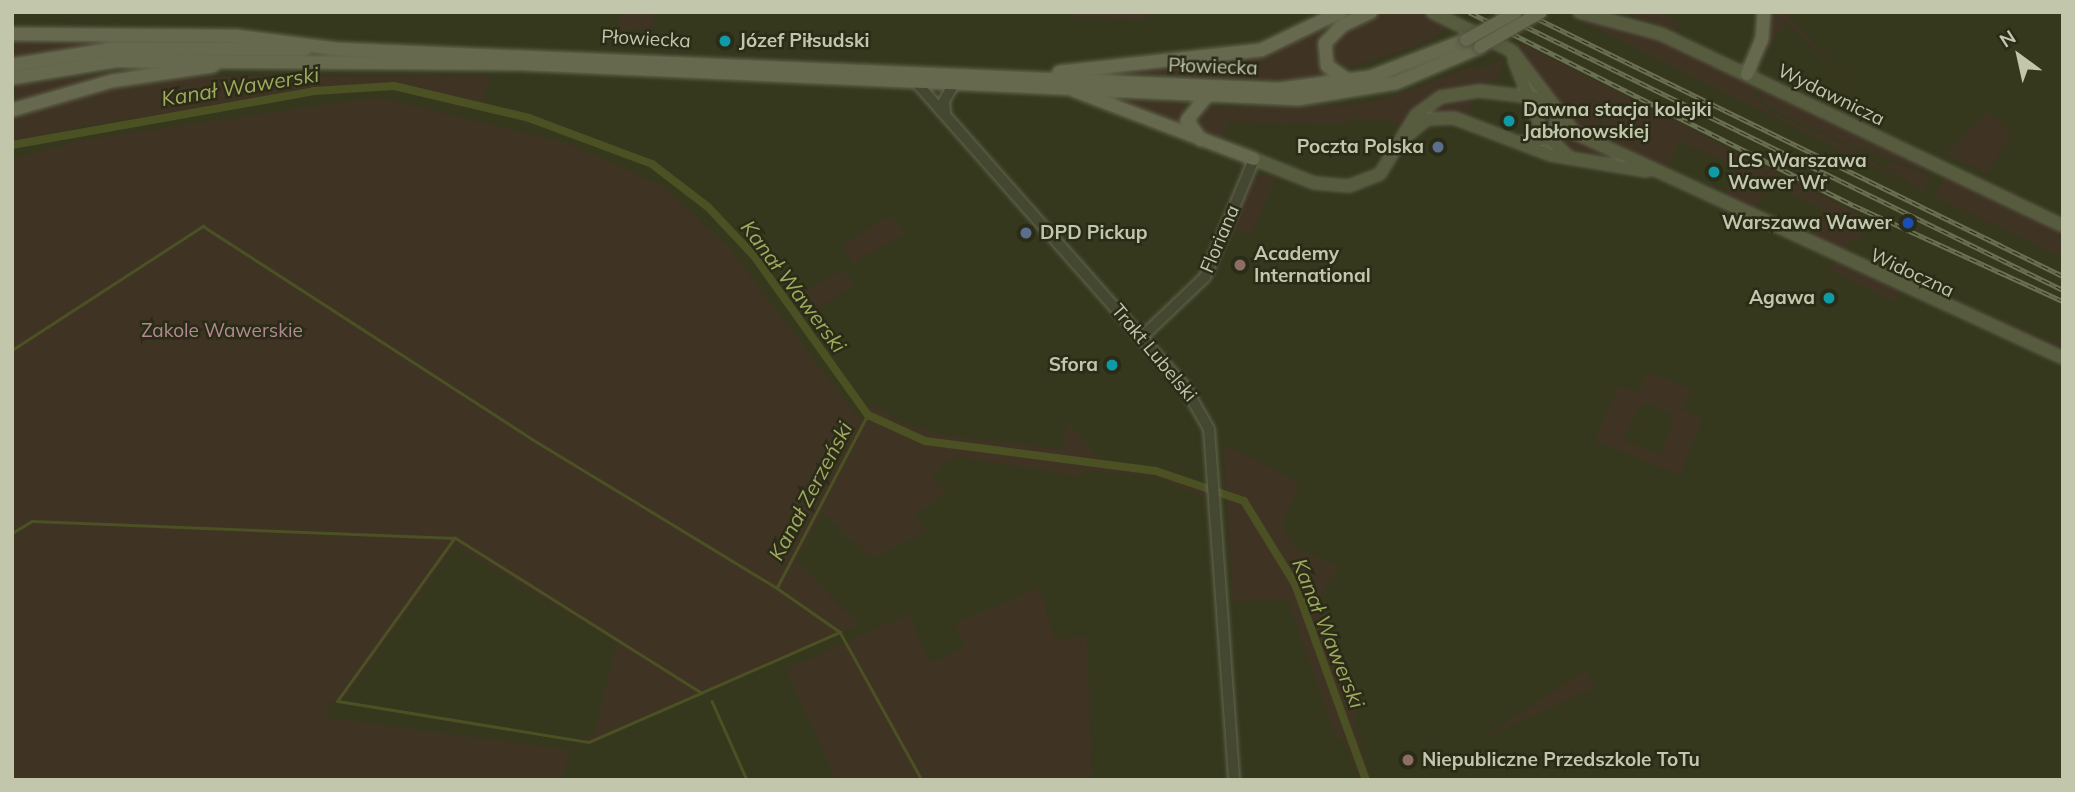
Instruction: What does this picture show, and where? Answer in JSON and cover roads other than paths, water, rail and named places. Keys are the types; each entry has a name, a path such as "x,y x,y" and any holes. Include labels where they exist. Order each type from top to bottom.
{"main road":[{"path":"1036,75 1261,50 1340,12"},
{"path":"1351,82 1327,66 1325,43 1343,25 1371,12"},
{"path":"1432,12 1501,44 1520,71 1529,96"},
{"name":"Płowiecka","path":"12,34 215,35 337,49 1036,75 1279,89 1351,82 1416,63 1466,40 1516,12"},
{"name":"Płowiecka","path":"228,61 538,64 1065,86 1298,99 1358,92 1421,75 1480,47 1541,12"},
{"name":"Wydawnicza","path":"1578,12 1661,34 2063,226"},
{"path":"1747,74 1762,39 1764,12"},
{"name":"Widoczna","path":"1501,44 1520,59 1553,109 1575,133 2063,358"},
{"path":"12,65 126,49 337,49"},
{"path":"12,78 97,62 228,61"},
{"path":"12,110 112,81 228,61"},
{"path":"1507,94 1518,84 1520,71"},
{"path":"1065,86 1204,142 1254,159"},
{"name":"Widoczna","path":"1254,159 1314,183 1338,187 1363,184 1387,166 1416,115 1441,97 1465,92 1529,96 1553,109"},
{"path":"1204,142 1187,120 1207,96"},
{"name":"Widoczna","path":"1529,96 1547,139 1573,159"},
{"path":"1516,141 1547,139 1556,128 1553,109"},
{"name":"Widoczna","path":"1401,142 1427,120 1443,117 1573,159 1671,178"}],"street":[{"name":"Trakt Lubelski","path":"915,81 945,111 1142,337 1200,408 1214,446 1234,780"},
{"path":"945,111 944,101 955,82"},
{"name":"Floriana","path":"1142,337 1205,277 1254,159"}],"waterway":[{"name":"Kanał Wawerski","path":"12,145 314,91 394,86 529,118 652,164 708,207 754,256 868,415 925,441 1156,471 1244,501 1295,584 1366,780"},
{"path":"12,350 203,226 537,442 777,588"},
{"name":"Kanał Zerzeński","path":"868,415 777,588 840,632 922,780"},
{"path":"12,533 32,521 455,538"},
{"path":"701,693 455,538 338,701 589,742 701,693 840,632"},
{"path":"712,701 747,780"}],"railway":[{"path":"1469,12 1853,205 2063,301"},
{"path":"1496,12 2063,290"},
{"path":"1524,12 2063,276"}],"place":[{"name":"Józef Piłsudski","path":"725,41"},
{"name":"Dawna stacja kolejki Jabłonowskiej","path":"1509,121"},
{"name":"Poczta Polska","path":"1438,147"},
{"name":"LCS Warszawa Wawer Wr","path":"1714,172"},
{"name":"Warszawa Wawer","path":"1908,223"},
{"name":"DPD Pickup","path":"1026,233"},
{"name":"Academy International","path":"1240,265"},
{"name":"Agawa","path":"1829,298"},
{"name":"Sfora","path":"1112,365"},
{"name":"Niepubliczne Przedszkole ToTu","path":"1408,760"}],"park label":[{"name":"Zakole Wawerskie","path":"222,331"}]}
